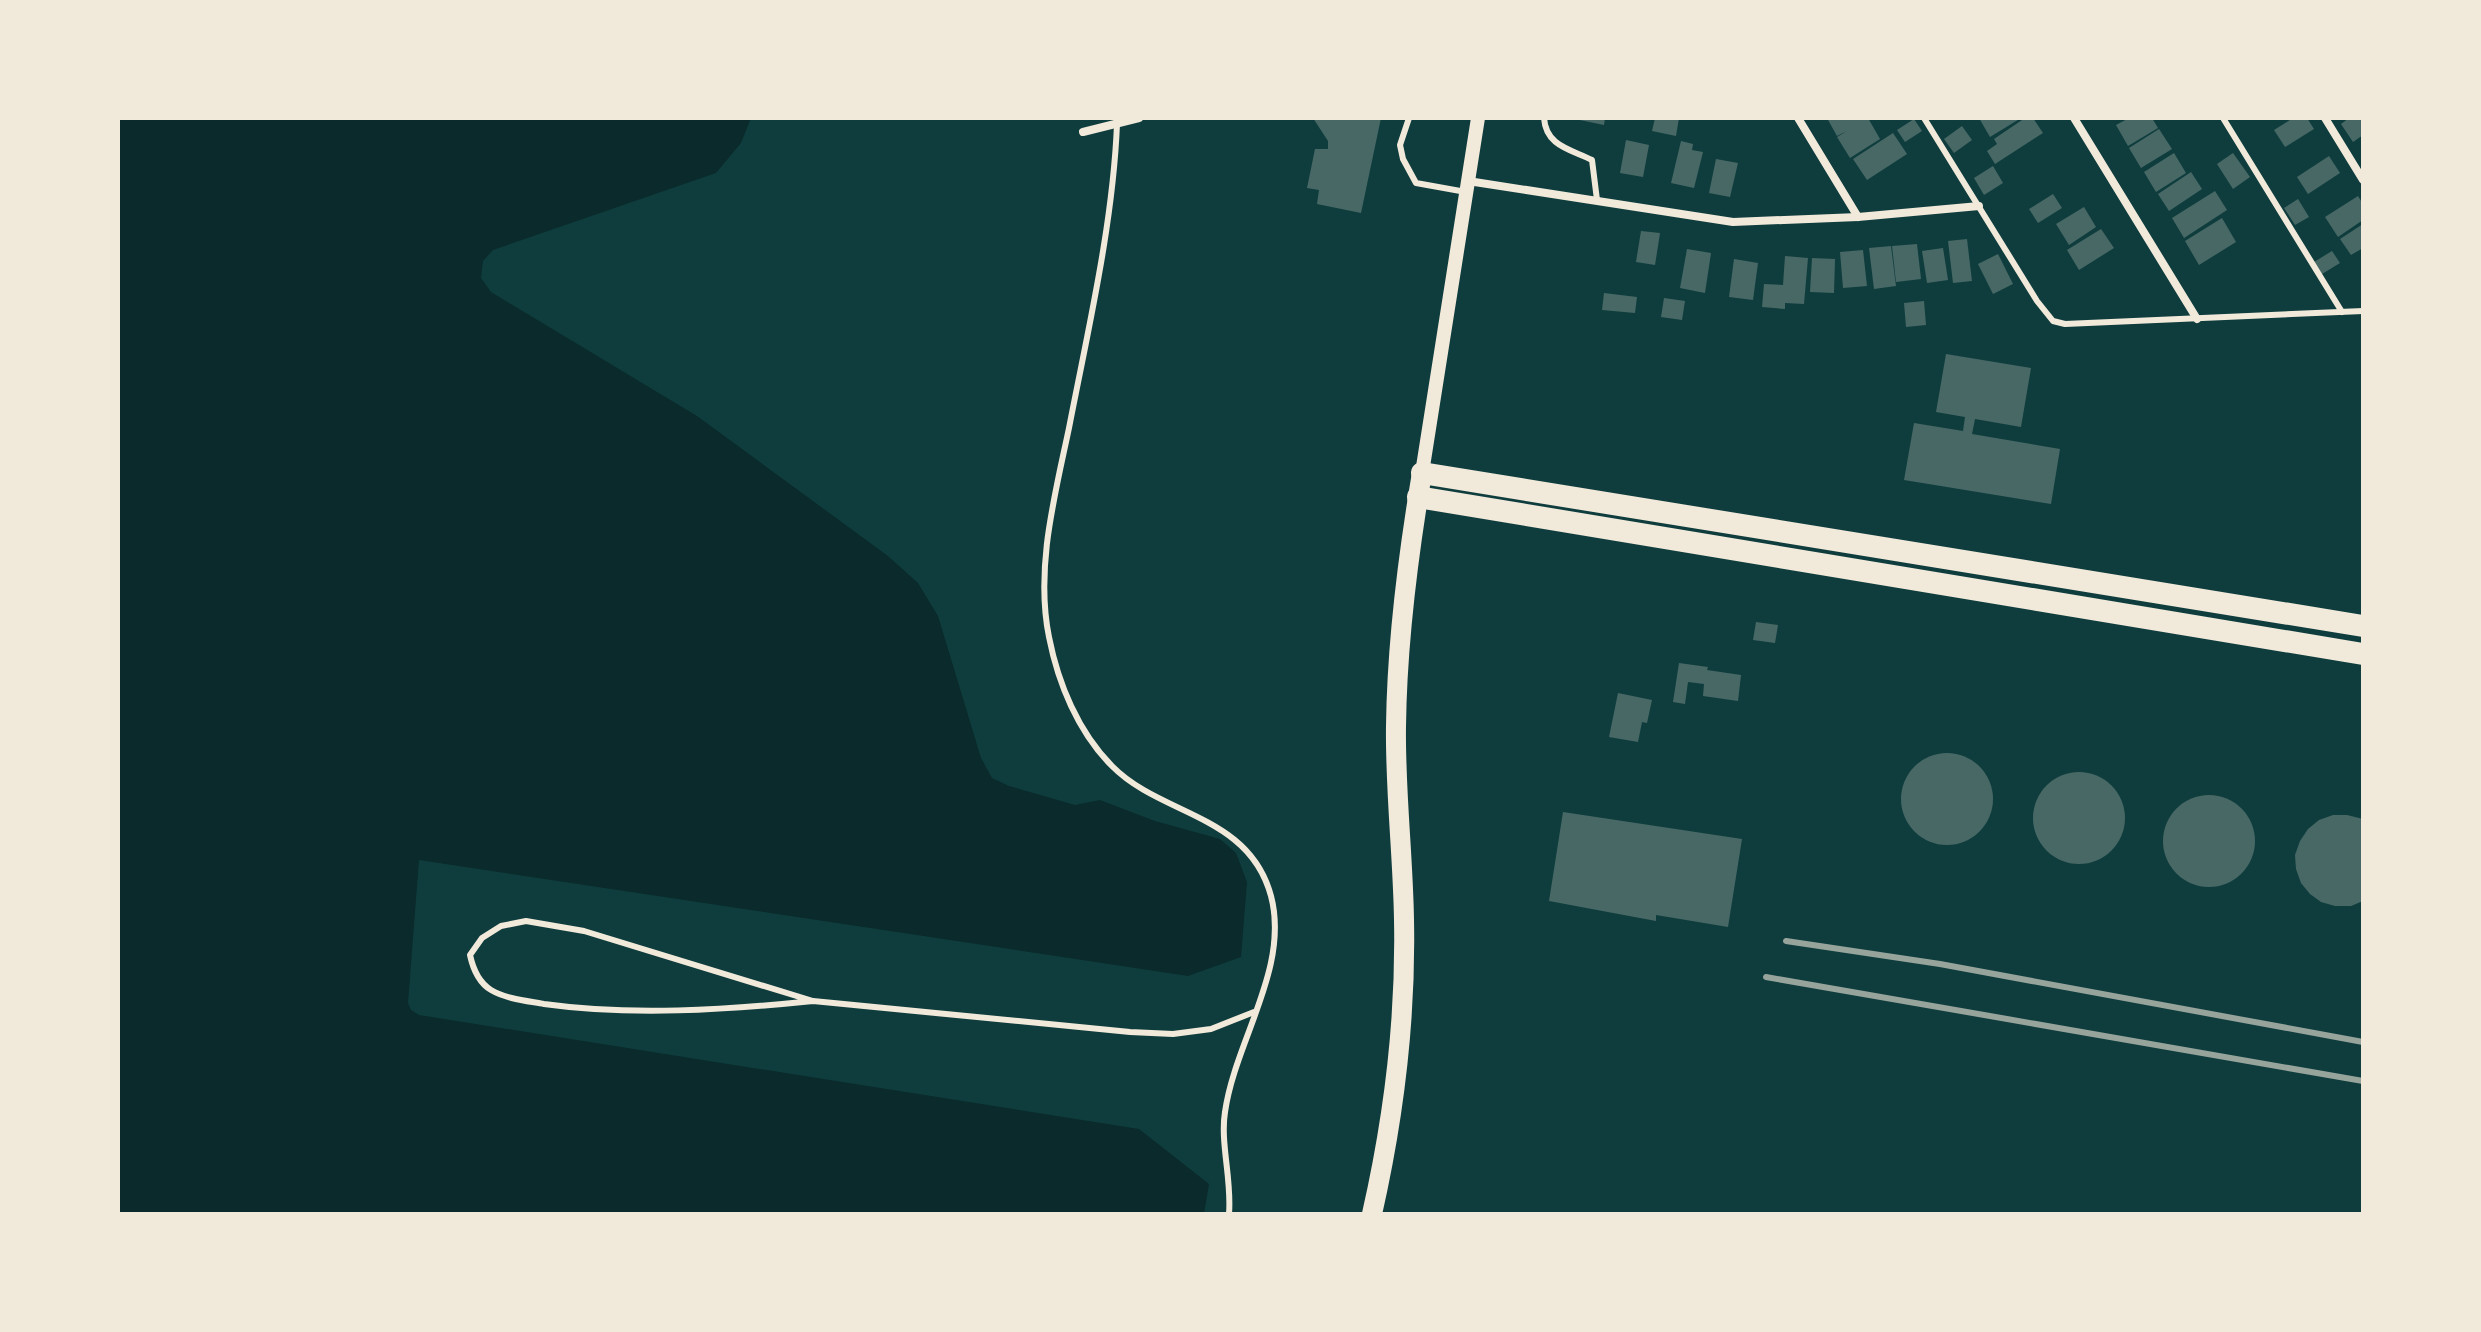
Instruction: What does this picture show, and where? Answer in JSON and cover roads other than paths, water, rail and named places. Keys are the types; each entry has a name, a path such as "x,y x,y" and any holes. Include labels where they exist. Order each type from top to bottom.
{"highway":[{"path":"1422,473 2363,626"},
{"path":"1418,497 2363,654"}],"main road":[{"path":"1372,1214 1386,1150 1404,992 1405,922 1396,764 1397,695 1403,609 1422,473"}],"street":[{"path":"1083,132 1139,118"},
{"path":"1422,473 1478,118"},
{"path":"1798,118 1858,217"},
{"path":"2074,118 2197,319"},
{"path":"2325,118 2363,180"},
{"path":"1467,186 1597,200 1733,222 1858,217 1979,206"}],"lane":[{"path":"1099,118 1105,127"},
{"path":"1409,118 1400,145 1403,159 1416,183 1467,186"},
{"path":"1544,118 1550,140 1592,160 1597,200"},
{"path":"1924,118 2037,301 2053,321 2065,324 2110,323 2363,311"},
{"path":"2223,118 2342,312"},
{"path":"1117,124 1115,162 1090,321 1047,544 1045,593 1048,634 1057,671 1074,713 1112,767 1136,784 1216,825 1243,848 1259,870 1270,893 1275,922 1273,955 1231,1082 1224,1114 1231,1190 1229,1214"},
{"path":"813,1001 760,1007 614,1010 559,1006 522,1000 491,990 474,973 470,955 482,938 501,926 526,921 584,931 813,1001 1173,1034 1211,1029 1254,1012"}],"water":[{"path":"118,118 751,118 741,143 716,173 493,250 483,261 481,278 491,292 697,416 888,556 918,583 938,616 981,758 992,778 1075,805 1100,800 1155,821 1220,839 1236,853 1247,882 1241,957 1188,976 419,860 408,1003 411,1010 419,1015 1139,1129 1209,1184 1204,1214 118,1214"}],"railway":[{"path":"1786,941 1940,964 2363,1042"},
{"path":"1766,977 2363,1081"}]}
